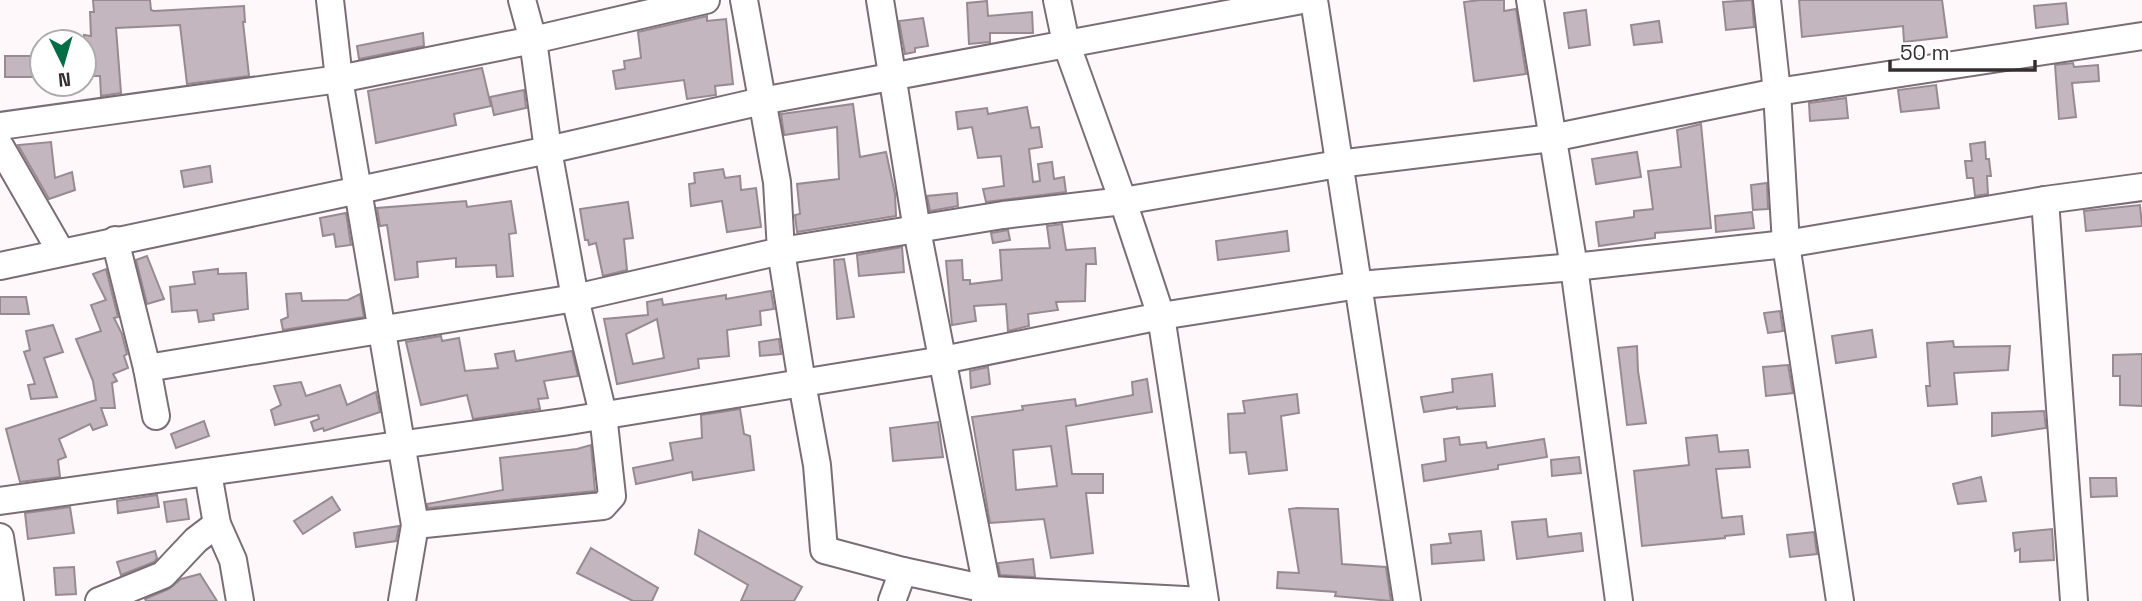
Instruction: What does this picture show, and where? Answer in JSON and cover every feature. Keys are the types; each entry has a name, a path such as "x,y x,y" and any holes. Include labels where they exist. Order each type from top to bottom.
{"street":[{"path":"330,0 340,79 415,525 402,601"},
{"path":"415,525 603,506 612,496 603,414 575,298 548,150 533,40 522,0"},
{"path":"0,126 340,79 533,40 706,0"},
{"path":"744,0 777,182 781,251 817,465 824,550 986,594 1205,601 1161,316 1066,43 1057,0"},
{"path":"880,0 917,230 986,594"},
{"path":"0,266 548,150 762,101 1302,0"},
{"path":"1314,0 1407,601"},
{"path":"1530,0 1574,267 1619,601"},
{"path":"1767,0 1777,92 1786,244 1840,601"},
{"path":"147,368 575,298 781,251 1003,215 1122,201 1339,164 1552,138 1777,92 2142,36"},
{"path":"0,146 61,252"},
{"path":"0,501 402,445 802,383 943,360 1161,316 1359,285 1574,267 1786,244 2045,200 2142,187"},
{"path":"2045,200 2074,601"},
{"path":"115,240 147,368 156,416"},
{"path":"208,473 217,524 233,560 240,601"},
{"path":"99,601 163,575 196,540 217,524"},
{"path":"0,537 10,601"},
{"path":"892,601 903,571"}],"building":[{"path":"93,0 150,0 151,10 154,11 244,6 243,22 249,76 187,84 180,25 116,28 121,93 101,96 98,76 98,28 91,28 90,12 94,12"},
{"path":"1504,0 1504,11 1516,9 1526,74 1474,81 1464,2"},
{"path":"1752,0 1754,27 1726,30 1723,2"},
{"path":"1799,0 1942,0 1947,37 1904,42 1903,26 1802,37"},
{"path":"987,1 988,16 1032,12 1033,33 990,33 990,42 969,44 967,3"},
{"path":"2066,3 2068,24 2036,28 2034,6"},
{"path":"1586,10 1590,45 1569,48 1564,13"},
{"path":"707,16 707,21 726,19 733,84 715,86 716,95 687,99 684,80 616,89 613,71 625,69 624,61 641,58 638,32"},
{"path":"923,18 928,46 915,48 915,52 905,54 899,21"},
{"path":"1659,21 1662,42 1634,45 1631,25"},
{"path":"423,33 424,46 359,59 357,46"},
{"path":"5,56 28,56 28,77 5,77"},
{"path":"2073,63 2074,67 2098,65 2099,81 2072,83 2076,117 2059,119 2055,65"},
{"path":"482,68 491,106 454,114 456,125 376,143 368,91"},
{"path":"1936,85 1939,108 1901,112 1898,90"},
{"path":"524,90 526,108 494,115 490,97"},
{"path":"1846,98 1848,118 1810,121 1809,103"},
{"path":"853,104 860,157 886,152 895,194 896,216 797,232 795,215 800,214 797,184 839,179 837,127 784,135 781,114"},
{"path":"1027,107 1031,128 1039,127 1042,147 1029,149 1033,182 1040,181 1038,164 1052,162 1054,179 1064,177 1066,192 986,202 983,189 1004,186 1001,156 978,158 972,127 958,129 956,112 987,108 988,114"},
{"path":"1701,124 1711,228 1655,233 1655,238 1599,246 1596,222 1634,217 1634,211 1653,209 1648,171 1681,167 1677,130"},
{"path":"51,142 55,178 72,172 75,190 49,199 18,145"},
{"path":"1985,142 1991,176 1987,176 1988,194 1975,196 1973,178 1967,178 1965,161 1972,161 1970,144"},
{"path":"1637,152 1641,177 1596,184 1592,159"},
{"path":"210,166 212,182 184,187 181,171"},
{"path":"723,169 725,178 740,176 741,190 756,188 761,227 727,232 722,201 691,206 689,184 695,183 694,173"},
{"path":"1767,183 1768,209 1753,210 1751,185"},
{"path":"957,193 958,206 930,211 927,196"},
{"path":"466,201 467,207 511,201 516,233 509,234 513,276 497,277 496,265 456,267 456,258 417,262 418,277 395,280 387,225 380,226 377,208"},
{"path":"628,202 633,238 624,239 627,270 603,276 596,243 589,245 588,240 585,240 580,209"},
{"path":"2140,205 2142,226 2086,231 2084,211"},
{"path":"1752,212 1754,228 1716,232 1715,216"},
{"path":"346,213 351,245 336,247 334,234 323,236 320,218"},
{"path":"1062,224 1066,250 1095,248 1096,264 1086,264 1085,301 1056,302 1058,310 1028,314 1029,326 1008,331 1006,304 974,306 976,321 952,325 946,261 962,260 963,280 970,280 970,284 1002,280 1000,250 1050,248 1047,226"},
{"path":"1008,230 1010,240 993,243 991,233"},
{"path":"1287,231 1289,251 1218,260 1216,241"},
{"path":"902,247 904,272 859,276 857,255"},
{"path":"147,256 164,299 147,304 136,260"},
{"path":"844,259 854,317 837,319 834,260"},
{"path":"106,269 118,317 114,318 122,334 128,368 113,374 117,381 112,383 115,408 101,408 107,425 93,430 90,424 59,439 66,457 58,460 60,477 20,482 6,429 96,400 93,381 76,339 101,331 91,305 106,300 93,274"},
{"path":"218,269 218,274 246,273 248,309 213,314 214,320 199,322 197,310 172,312 170,287 195,284 193,272"},
{"path":"771,291 774,309 760,311 761,325 727,330 729,356 698,359 699,368 617,384 604,319 648,315 647,302 662,299 663,305 726,295 726,299","holes":["657,319 664,358 633,364 626,334"]},
{"path":"301,293 302,301 348,300 360,294 364,317 283,330 281,320 288,317 286,294"},
{"path":"0,297 26,297 29,314 0,314"},
{"path":"1780,311 1783,331 1768,333 1764,313"},
{"path":"53,325 63,352 44,358 57,397 31,399 28,385 35,384 24,352 30,350 26,331"},
{"path":"1872,330 1876,357 1836,363 1832,336"},
{"path":"441,336 442,341 459,338 465,371 498,368 495,354 514,351 516,361 572,351 578,376 544,381 548,398 538,399 540,409 473,419 467,395 421,405 406,342"},
{"path":"779,339 781,354 760,356 759,342"},
{"path":"1953,341 1954,347 2010,346 2008,370 1954,373 1957,404 1928,406 1926,386 1930,386 1927,343"},
{"path":"1637,346 1646,423 1627,425 1618,348"},
{"path":"2142,354 2142,406 2120,405 2120,376 2113,376 2113,355"},
{"path":"1788,365 1793,393 1766,396 1763,367"},
{"path":"988,367 990,384 971,388 970,371"},
{"path":"1492,374 1495,406 1457,407 1424,412 1421,397 1453,392 1452,379"},
{"path":"1147,379 1152,412 1066,426 1072,474 1103,474 1103,493 1086,493 1093,553 1051,558 1044,519 990,523 972,417 1023,410 1022,406 1075,399 1076,406 1133,395 1132,382","holes":["1051,446 1057,486 1016,490 1013,450"]},
{"path":"301,382 306,396 340,385 347,405 376,392 380,412 324,431 323,428 314,431 311,422 319,419 318,415 275,425 271,410 281,405 274,386"},
{"path":"1297,394 1299,413 1281,416 1287,470 1249,474 1246,452 1230,453 1228,414 1245,413 1243,401"},
{"path":"740,409 744,434 750,436 754,470 693,480 692,472 636,484 633,468 673,460 670,443 702,438 701,415"},
{"path":"2044,411 2046,428 1992,436 1992,413"},
{"path":"204,421 209,436 176,448 171,434"},
{"path":"938,422 943,457 893,461 890,428"},
{"path":"1717,435 1719,452 1748,450 1750,467 1716,469 1722,518 1742,516 1744,534 1642,546 1634,471 1689,465 1686,438"},
{"path":"1459,437 1460,445 1486,442 1487,448 1544,439 1547,457 1498,465 1498,469 1424,481 1422,465 1446,461 1444,439"},
{"path":"591,445 595,491 428,508 427,504 503,490 500,458"},
{"path":"1579,457 1581,473 1552,476 1551,460"},
{"path":"1981,477 1986,501 1958,504 1953,484"},
{"path":"2090,478 2116,478 2117,496 2091,497"},
{"path":"157,495 159,507 118,513 117,501"},
{"path":"332,497 340,510 303,534 294,521"},
{"path":"186,499 189,519 167,522 164,502"},
{"path":"70,507 74,533 28,539 25,513"},
{"path":"1289,509 1338,509 1342,564 1386,567 1391,601 1335,596 1336,592 1277,588 1278,572 1299,573"},
{"path":"1546,519 1548,537 1581,533 1583,551 1517,559 1512,522"},
{"path":"399,526 396,541 356,547 354,533"},
{"path":"2052,529 2054,560 2020,562 2020,549 2015,551 2013,533"},
{"path":"699,530 802,587 794,601 741,601 748,585 695,554"},
{"path":"1481,531 1484,560 1432,564 1431,545 1451,543 1449,534"},
{"path":"1814,532 1817,554 1790,557 1787,535"},
{"path":"591,548 658,588 652,601 633,601 577,573"},
{"path":"155,551 157,558 154,562 121,575 117,562"},
{"path":"1033,559 1035,577 1000,575 998,563"},
{"path":"74,567 76,594 56,595 54,568"},
{"path":"200,574 217,601 145,599 169,589 181,579"}]}
